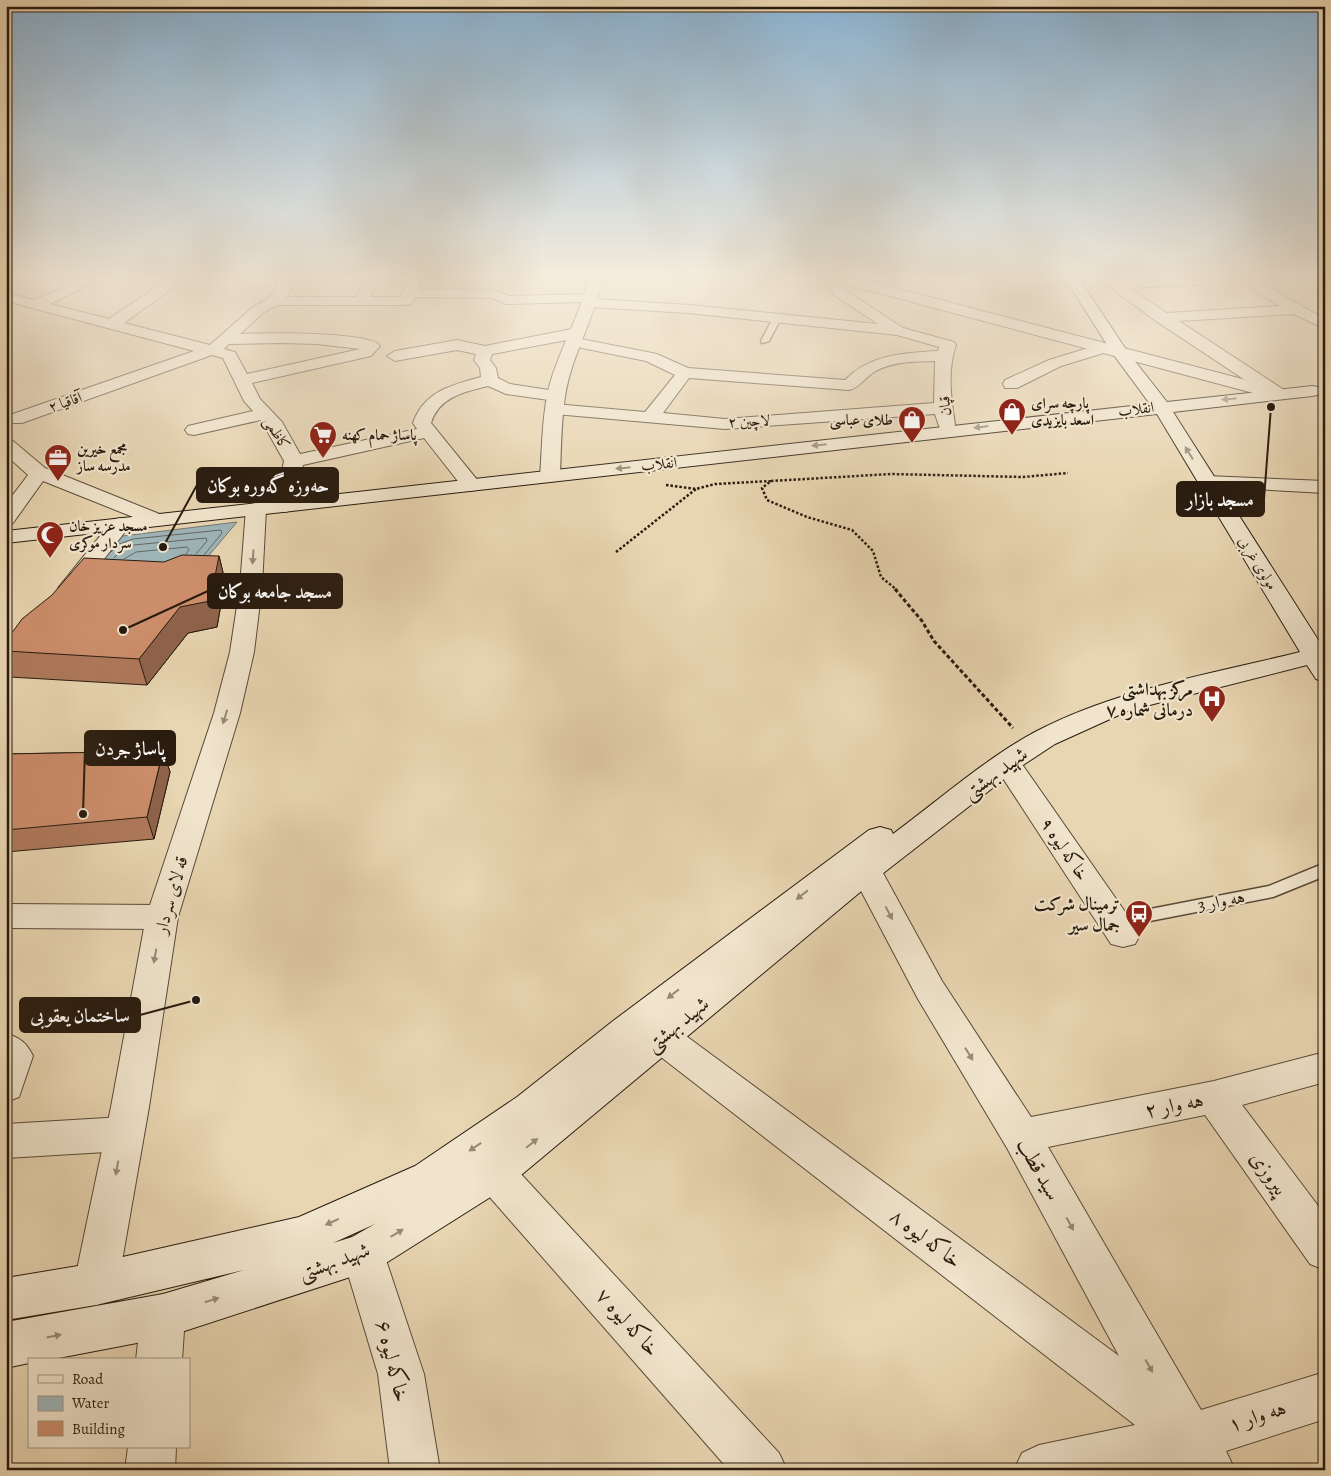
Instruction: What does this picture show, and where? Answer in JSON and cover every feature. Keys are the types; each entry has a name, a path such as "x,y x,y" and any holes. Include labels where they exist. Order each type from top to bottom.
{"street":[{"name":"آقاقیا ۲","path":"9,420 206,349"},
{"name":"کاظمی","path":"223,349 229,355 252,401 273,422 294,461 271,507"},
{"path":"242,380 366,353 370,349"},
{"path":"394,356 435,349"},
{"path":"473,349 485,352 504,349"},
{"path":"550,476 555,402 571,349"},
{"path":"620,349 651,357 685,372 850,385 860,373 875,363 894,359 943,356"},
{"name":"قپان","path":"946,349 943,356 943,408 947,431"},
{"path":"1011,384 1056,363 1101,349 1278,394"},
{"name":"مولوی غربی","path":"1118,349 1161,406 1207,482 1320,654"},
{"path":"1209,349 1278,394"},
{"path":"471,485 422,424 423,414 433,402 446,393 490,380 488,368 482,360 485,352"},
{"path":"652,415 685,372"},
{"name":"لاچین ۲","path":"490,380 506,389 555,402 725,424 943,408"},
{"name":"انقلاب","path":"6,537 1319,388"},
{"path":"194,430 265,414"},
{"path":"294,461 428,432"},
{"path":"6,445 39,474 6,519"},
{"path":"35,472 155,519"},
{"path":"1207,482 1325,487"},
{"name":"قه لای سردار","path":"96,1284 162,917 227,713 242,652 251,586 271,507"},
{"path":"54,608 120,524"},
{"name":"شهید بهشتی","path":"6,1299 96,1284 303,1236 429,1178 530,1109 626,1031 818,882 1013,748 1045,738 1121,704 1320,654"},
{"name":"شهید بهشتی","path":"6,1345 163,1316 363,1254 494,1174 1013,748"},
{"name":"خاکه لیوه ۹","path":"1013,748 1118,928"},
{"name":"سید قطب","path":"866,870 930,990 1021,1136 1200,1454"},
{"path":"6,916 21,918 162,917"},
{"name":"خاکه لیوه ۸","path":"661,1037 1200,1454"},
{"path":"6,1048 15,1056 6,1086"},
{"name":"هه وار ۲","path":"1021,1136 1214,1097 1325,1067"},
{"name":"پیروزی","path":"1214,1097 1325,1250"},
{"path":"6,1141 123,1134"},
{"name":"خاکه لیوه ۷","path":"494,1174 762,1470"},
{"name":"خاکه لیوه ۶","path":"363,1254 401,1374 415,1470"},
{"path":"159,1358 163,1316"},
{"name":"هه وار ۱","path":"1039,1470 1200,1454 1325,1394"},
{"path":"150,1470 152,1448"}],"lane":[{"name":"هه وار 3","path":"1118,928 1273,891 1325,870"}],"path":[{"path":"660,485 696,488 716,484 891,474 1023,478 1068,473"},
{"path":"771,481 762,488 767,500 807,517 852,530 865,541 873,551 881,577 896,589 922,621 934,641 1013,748"},
{"path":"616,552 696,488"}],"water":[{"path":"237,522 190,578 81,580 116,540 123,536"}],"building":[{"path":"182,555 219,556 210,601 180,607 139,659 6,651 6,641 22,619 52,595 84,558 164,562"},
{"path":"163,751 147,817 6,830 6,754"}],"place":[{"name":"مسجد بازار","path":"1271,407"},
{"name":"پارچه سرای اسعد بایزیدی","path":"1012,436"},
{"name":"طلای عباسی","path":"912,444"},
{"name":"پاساژ حمام کهنه","path":"323,459"},
{"name":"مجمع خیرین مدرسه ساز","path":"58,482"},
{"name":"حه‌وزه گه‌وره بوکان","path":"163,547"},
{"name":"مسجد عزیز خان سردار موکری","path":"50,559"},
{"name":"مسجد جامعه بوکان","path":"123,630"},
{"name":"مرکز بهداشتی درمانی شماره ۷","path":"1212,723"},
{"name":"پاساژ جردن","path":"83,814"},
{"name":"ترمینال شرکت جمال سیر","path":"1139,938"},
{"name":"ساختمان یعقوبی","path":"196,1000"}]}
